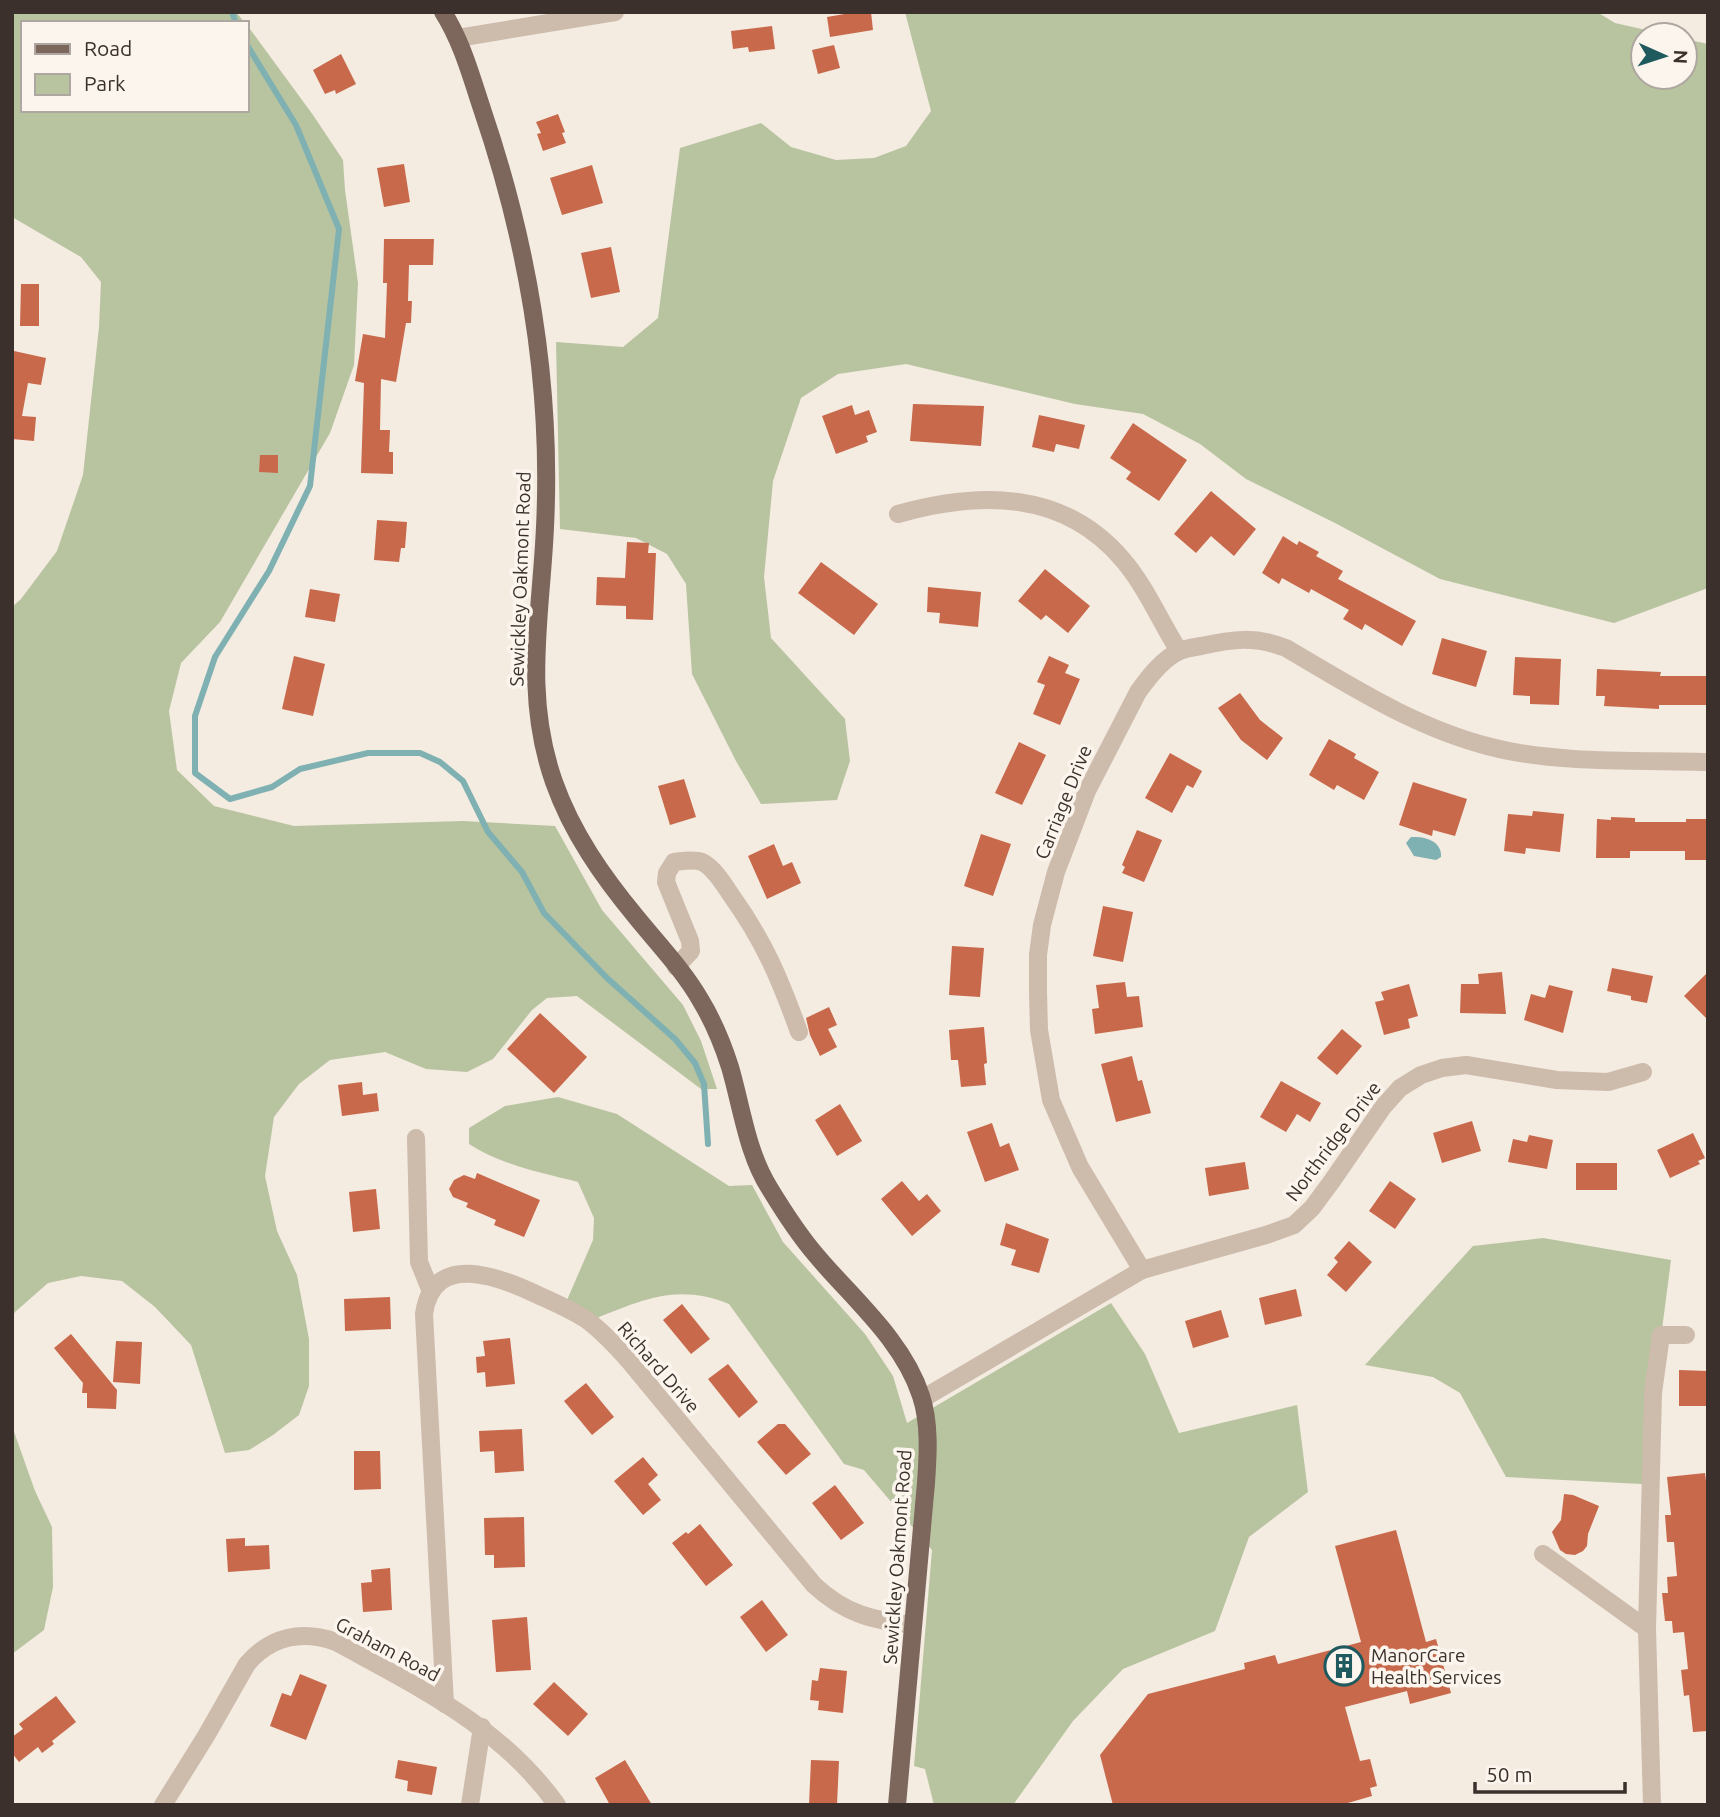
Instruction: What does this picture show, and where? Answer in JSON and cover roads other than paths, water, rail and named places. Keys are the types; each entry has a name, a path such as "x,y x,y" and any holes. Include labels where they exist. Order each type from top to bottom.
{"main road":[{"name":"Sewickley Oakmont Road","path":"443,12 458,38 497,151 533,300 546,472 535,679 541,737 563,804 586,849 617,894 701,1002 721,1043 748,1139 767,1184 800,1236 897,1349 922,1399 928,1458 897,1805"}],"street":[{"path":"458,38 615,12"},
{"path":"898,514 948,502 977,500 1006,500 1056,510 1086,525 1125,561 1179,651"},
{"name":"Carriage Drive","path":"1142,1270 1080,1167 1051,1100 1039,1030 1038,955 1048,897 1087,791 1138,692 1148,678 1179,651 1234,639 1270,641 1392,710 1431,728 1492,748 1560,757 1708,762"},
{"path":"676,967 691,951 690,941 666,882 667,873 674,862 703,862 720,880 753,925 777,972 799,1032"},
{"name":"Northridge Drive","path":"1142,1270 1294,1225 1312,1208 1383,1107 1400,1088 1420,1075 1442,1068 1466,1065 1557,1080 1608,1082 1643,1072"},
{"path":"416,1138 419,1262 430,1289 424,1314 445,1704"},
{"path":"922,1399 1142,1270"},
{"name":"Richard Drive","path":"430,1289 451,1276 492,1276 589,1321 630,1362 806,1576 827,1597 858,1614 913,1625"},
{"path":"1652,1805 1647,1629 1653,1393 1660,1337 1665,1334 1686,1335"},
{"path":"1542,1554 1647,1629"},
{"name":"Graham Road","path":"163,1805 255,1654 276,1640 301,1635 337,1642 482,1727 530,1771 557,1805"},
{"path":"470,1805 482,1727"}],"water":[{"path":"1411,837 1422,837 1436,843 1441,857 1436,860 1414,856 1406,843"}],"waterway":[{"path":"232,12 235,21"},
{"path":"248,47 296,125 339,229 310,486 269,571 215,657 195,716 195,773 230,799 272,787 300,769 368,753 420,753 440,762 463,781 488,832 522,872 544,913 607,978 675,1039 695,1063 704,1084 708,1144"}],"place":[{"name":"ManorCare Health Services","path":"1344,1666"}]}
